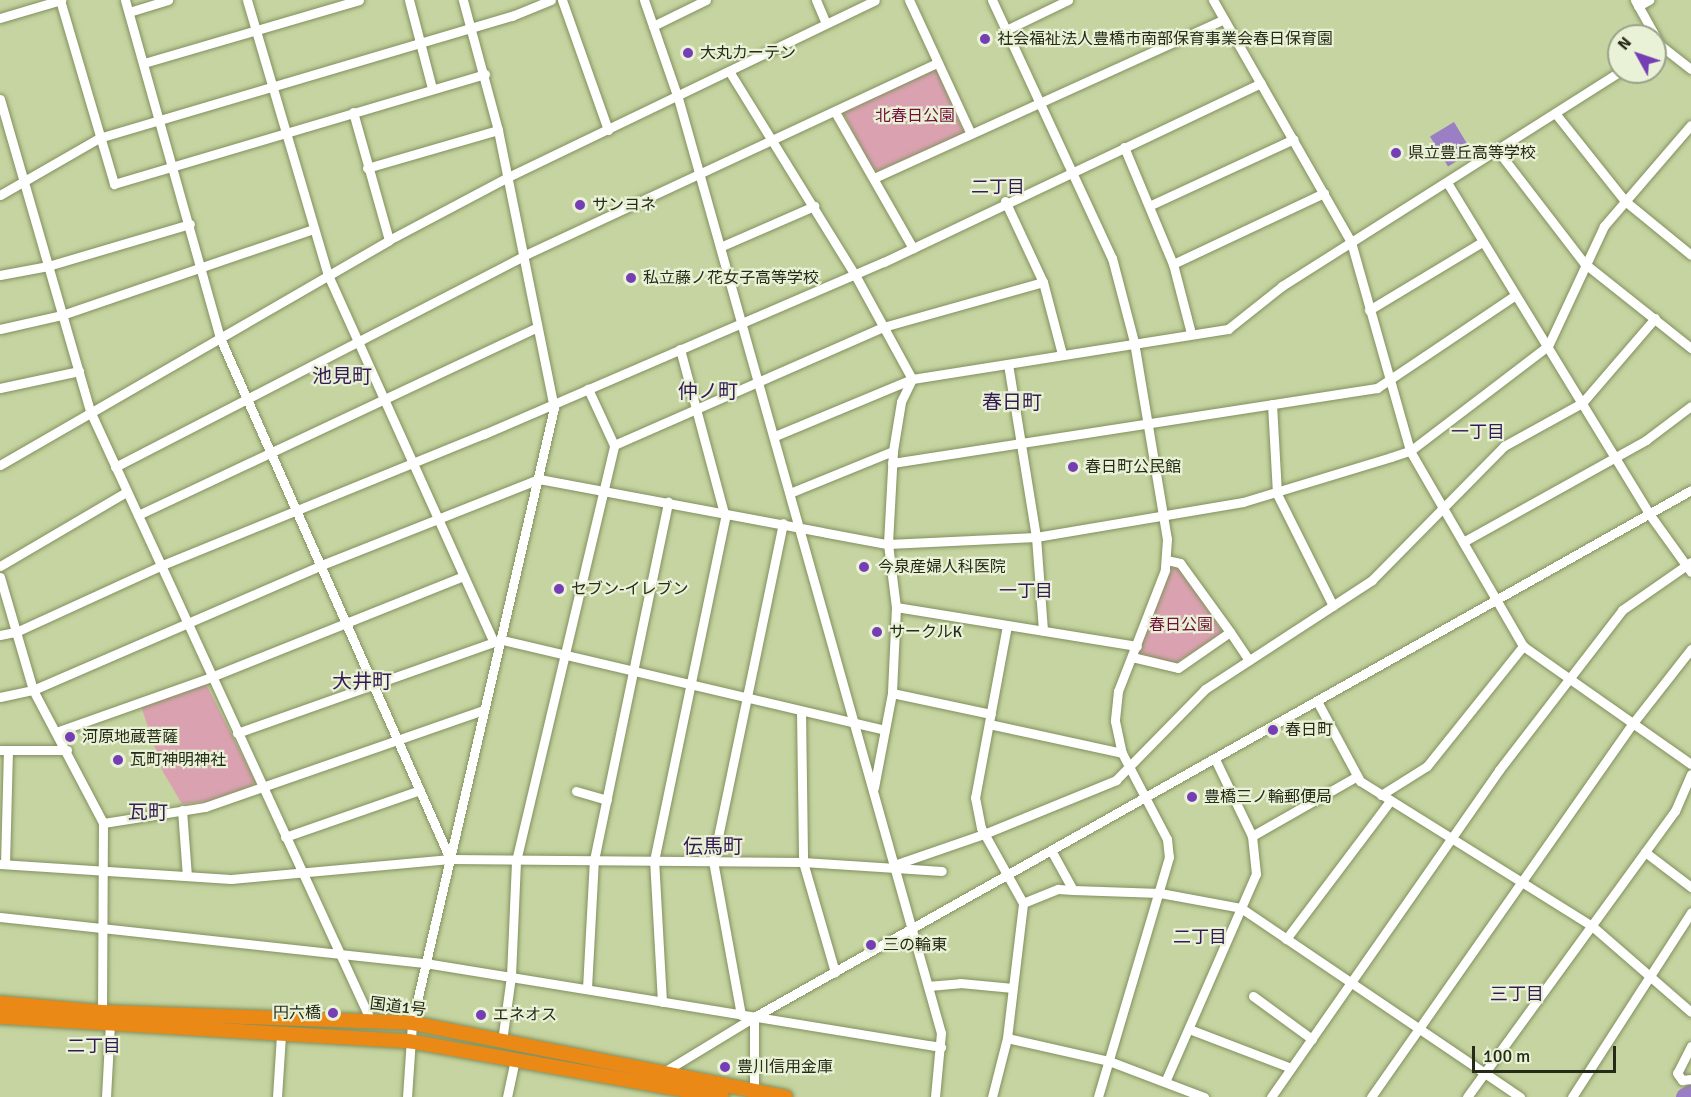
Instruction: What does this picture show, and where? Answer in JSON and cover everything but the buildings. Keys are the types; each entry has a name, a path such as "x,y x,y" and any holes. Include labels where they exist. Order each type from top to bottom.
{"highway":[{"name":"国道1号","path":"0,1003 102,1012 370,1019 412,1023 502,1041 657,1079 685,1094 722,1097"},
{"name":"国道1号","path":"0,1017 409,1041 786,1097"}],"street":[{"path":"0,18 61,0 114,184 485,74"},
{"path":"125,0 174,167 220,338 342,623 450,859"},
{"path":"129,12 168,0"},
{"path":"247,0 328,275 440,519 463,576 498,641"},
{"path":"144,63 359,0"},
{"path":"409,0 432,88"},
{"path":"407,1097 412,1023 498,641 539,479 553,403 498,130 464,0"},
{"path":"0,195 99,138 159,118 472,27 551,0"},
{"path":"562,0 608,130"},
{"path":"644,0 678,98 928,986 941,1047 935,1097"},
{"path":"653,26 706,0"},
{"path":"816,0 826,23"},
{"path":"0,465 389,240 508,177 678,98 875,0"},
{"path":"909,0 970,132"},
{"path":"992,0 1112,258 1134,342 1165,515 1167,560 1116,706 1122,753 1168,846 1160,893 1098,1097"},
{"path":"1006,30 1068,0"},
{"path":"1213,0 1351,242 1410,451 1523,646 1691,764"},
{"path":"1646,24 1636,3 1649,0"},
{"path":"873,178 970,132 1224,19"},
{"path":"1667,53 1691,69"},
{"path":"115,467 525,255 938,63"},
{"path":"729,71 854,273 912,379"},
{"path":"775,436 912,379 1134,342 1228,329 1282,286 1448,184 1607,80"},
{"path":"0,636 16,632 160,566 588,389 913,248 1005,201 1261,83"},
{"path":"0,99 90,411 339,956 370,1019"},
{"path":"353,112 389,240"},
{"path":"835,112 913,248"},
{"path":"1555,114 1625,201 1691,255"},
{"path":"0,697 33,690 319,566 539,479 888,544 1036,537 1165,515 1277,495 1410,451 1548,346 1584,263 1604,226 1691,124"},
{"path":"367,168 498,130"},
{"path":"1151,205 1294,140"},
{"path":"1124,147 1151,205 1173,264 1191,333"},
{"path":"1498,151 1584,263 1691,348"},
{"path":"1271,1097 1452,839 1569,678 1622,610 1689,567 1650,515 1548,346 1514,296 1448,184"},
{"path":"1173,264 1324,193"},
{"path":"1005,201 1043,282 1062,354"},
{"path":"720,247 814,206"},
{"path":"0,275 48,266 190,224"},
{"path":"0,329 62,315 314,229"},
{"path":"1370,310 1482,242"},
{"path":"614,445 884,327 1043,282"},
{"path":"892,463 1272,404 1389,383 1514,296"},
{"path":"894,865 984,834 1097,790 1129,767 1193,699 1248,660 1372,580 1504,446 1582,403 1655,318"},
{"path":"138,515 270,455 537,327"},
{"path":"662,1002 654,861 693,687 725,512 680,349"},
{"path":"1008,364 1036,537 1042,631"},
{"path":"0,388 79,371"},
{"path":"873,789 892,693 896,607 888,544 893,451 901,402 912,379"},
{"path":"502,1041 511,976 516,861 614,445 588,389"},
{"path":"1272,404 1277,495 1333,606"},
{"path":"1463,542 1614,455 1646,440 1691,406"},
{"path":"790,493 893,451"},
{"path":"657,1079 754,1017 1052,852 1691,490"},
{"path":"0,566 126,492"},
{"path":"587,988 594,860 635,672 668,502"},
{"path":"741,1016 713,861 783,523"},
{"path":"1167,560 1180,563 1248,660"},
{"path":"56,732 211,677 463,576"},
{"path":"0,577 33,690 67,750 103,823 102,1012"},
{"path":"896,607 1137,646"},
{"path":"992,1097 1006,1038 1023,903 984,834 976,816 975,798 1007,625"},
{"path":"1132,657 1178,668 1230,632"},
{"path":"237,733 498,641 885,730"},
{"path":"1381,795 1427,766 1523,646"},
{"path":"1371,1097 1524,883 1633,723 1691,649"},
{"path":"892,693 990,714"},
{"path":"1317,701 1357,777 1390,801 1592,926 1691,1012"},
{"path":"103,823 205,807 483,710"},
{"path":"801,711 803,862 835,972"},
{"path":"989,724 1122,753"},
{"path":"67,750 4,751 3,864 231,879 303,876 450,859 803,862 894,865 942,871"},
{"path":"1165,1082 1256,874 1252,836 1215,759"},
{"path":"1467,1097 1675,811 1691,774"},
{"path":"1252,836 1357,777"},
{"path":"285,837 417,791"},
{"path":"576,791 607,800"},
{"path":"1286,939 1390,801"},
{"path":"182,810 187,876"},
{"path":"1052,852 1073,890"},
{"path":"1645,852 1691,887"},
{"path":"1023,903 1058,889 1160,893 1241,908 1520,1097"},
{"path":"1572,1097 1691,912"},
{"path":"0,917 339,956 425,963 941,1047"},
{"path":"928,986 960,983 1013,988"},
{"path":"1252,996 1312,1039"},
{"path":"754,1017 754,1092"},
{"path":"106,1097 110,1023"},
{"path":"1189,1029 1291,1068"},
{"path":"277,1097 282,1035"},
{"path":"1006,1038 1109,1061 1204,1097"},
{"path":"1691,1046 1677,1073 1682,1080 1691,1079"},
{"path":"507,1097 514,1058"}],"green space":[{"name":"北春日公園","path":"932,69 937,70 964,133 878,171 873,170 843,112"},
{"name":"春日公園","path":"1172,567 1180,568 1223,633 1174,664 1137,656"},
{"path":"205,682 255,781 252,786 209,801 182,804 163,772 141,706"}],"shaded area":[{"path":"1454,122 1472,152 1448,166 1430,136"}],"waterway":[{"path":"1685,1097 1691,1094"}],"place":[{"name":"社会福祉法人豊橋市南部保育事業会春日保育園","path":"985,39"},
{"name":"大丸カーテン","path":"688,53"},
{"name":"県立豊丘高等学校","path":"1396,153"},
{"name":"サンヨネ","path":"580,205"},
{"name":"私立藤ノ花女子高等学校","path":"631,278"},
{"name":"春日町公民館","path":"1073,467"},
{"name":"今泉産婦人科医院","path":"864,567"},
{"name":"セブン-イレブン","path":"559,589"},
{"name":"サークルK","path":"877,632"},
{"name":"春日町","path":"1273,730"},
{"name":"河原地蔵菩薩","path":"70,737"},
{"name":"瓦町神明神社","path":"118,760"},
{"name":"豊橋三ノ輪郵便局","path":"1192,797"},
{"name":"三の輪東","path":"871,945"},
{"name":"円六橋","path":"333,1013"},
{"name":"エネオス","path":"481,1015"},
{"name":"豊川信用金庫","path":"725,1067"}],"district":[{"name":"二丁目","path":"998,187"},
{"name":"池見町","path":"342,376"},
{"name":"仲ノ町","path":"708,391"},
{"name":"春日町","path":"1012,402"},
{"name":"一丁目","path":"1478,432"},
{"name":"一丁目","path":"1026,591"},
{"name":"大井町","path":"362,681"},
{"name":"瓦町","path":"148,812"},
{"name":"伝馬町","path":"713,846"},
{"name":"二丁目","path":"1200,937"},
{"name":"三丁目","path":"1517,994"},
{"name":"二丁目","path":"94,1046"}]}
